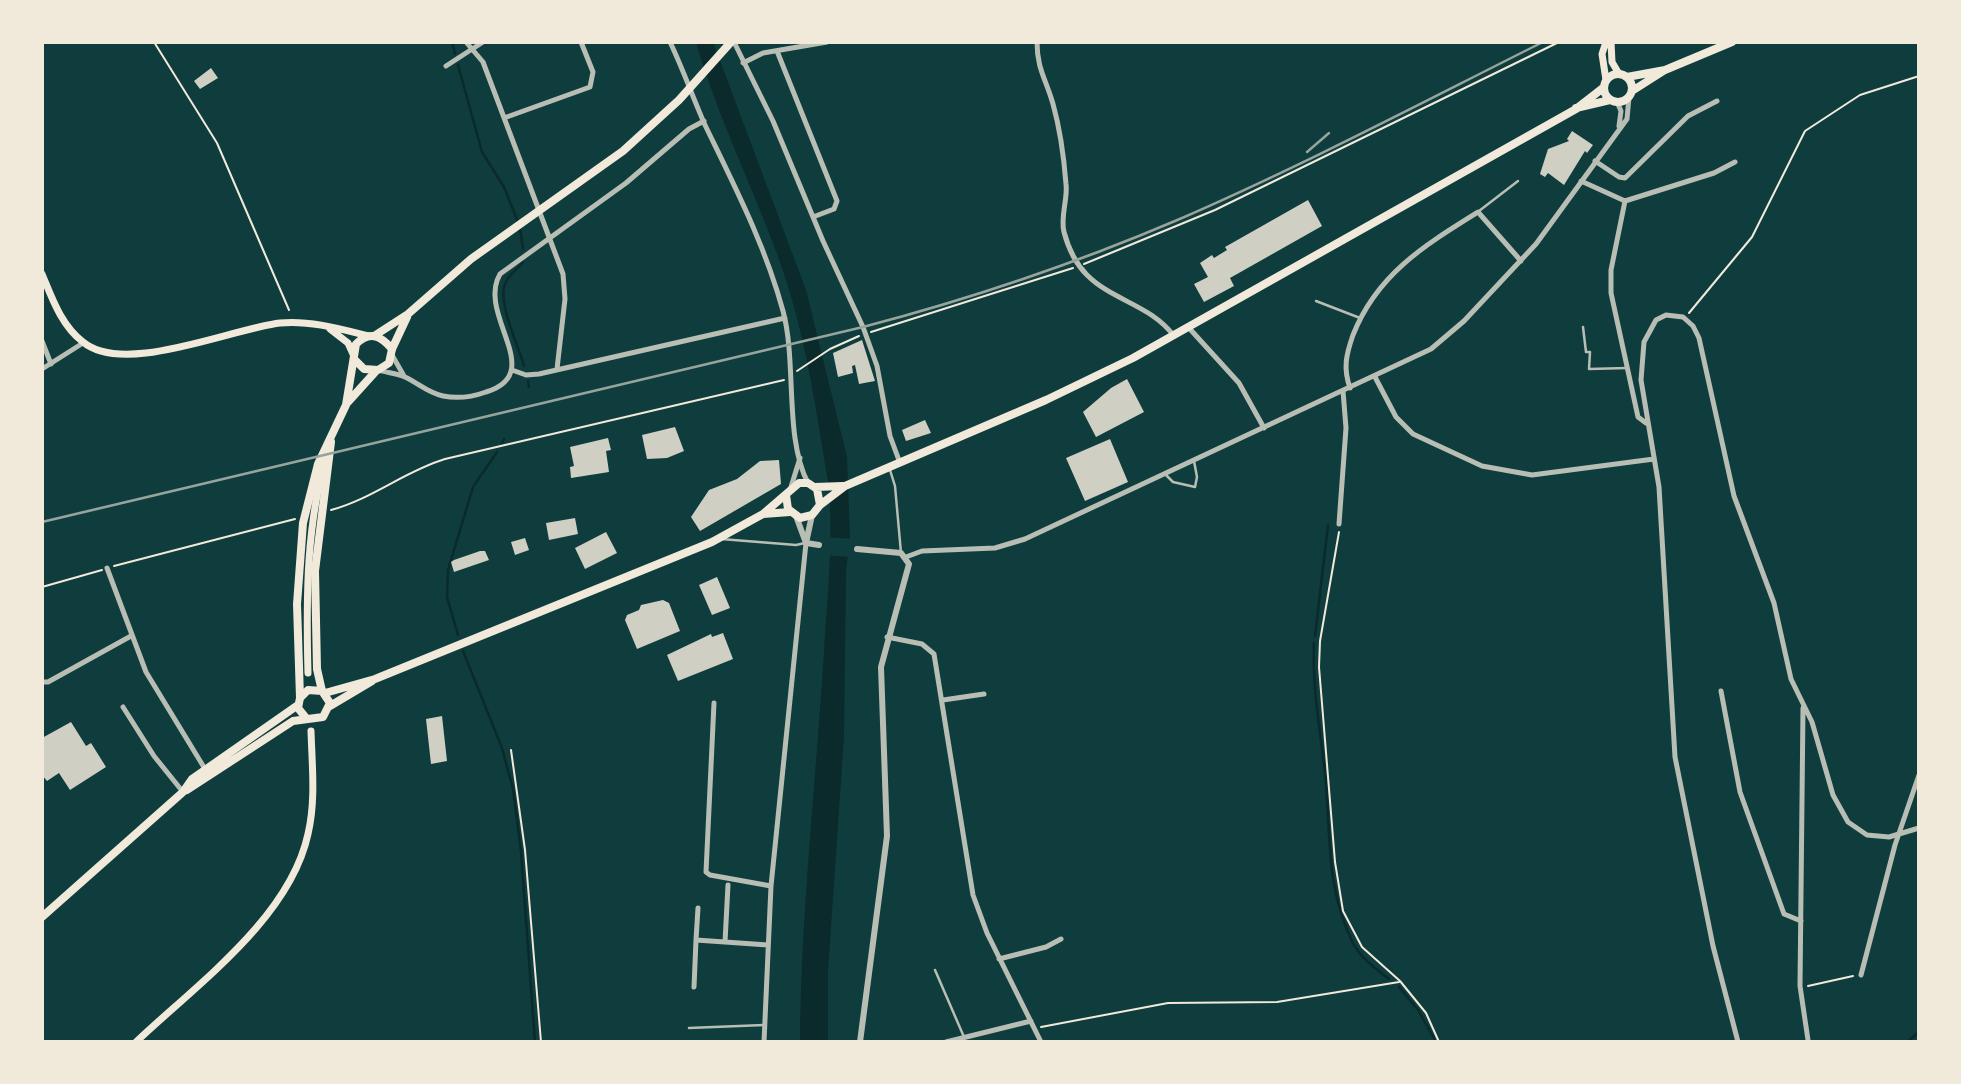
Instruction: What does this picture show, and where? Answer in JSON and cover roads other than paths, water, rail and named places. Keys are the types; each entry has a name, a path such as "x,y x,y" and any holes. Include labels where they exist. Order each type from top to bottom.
{"main road":[{"path":"306,718 299,701 298,604 301,534 311,482 346,405 353,356 358,341 372,336 408,314 442,283 485,250 633,143 689,90 733,42"},
{"path":"1606,42 1602,54 1605,84 1614,101"},
{"path":"1611,42 1612,62 1623,76 1631,94"},
{"path":"1576,108 1614,101 1631,94 1665,70 1732,42"},
{"path":"763,514 812,515 821,504 845,486 1064,392 1189,328 1576,108 1605,84 1623,76 1665,70"},
{"path":"42,274 60,314 83,342 104,352 131,354 281,323 305,323 381,337 392,352"},
{"path":"346,405 377,370 386,366 408,314"},
{"path":"329,328 348,343 353,356 364,369 377,370"},
{"path":"308,673 309,547 317,487 331,439"},
{"path":"330,706 317,668 315,571 331,439"},
{"path":"183,792 188,783 205,769 299,701 308,690 324,692 375,679 718,539 763,514 789,491 815,486 845,486"},
{"path":"815,486 821,504"},
{"path":"789,491 793,514"},
{"path":"42,917 183,792 279,729 306,718 320,719 330,706 375,679"},
{"path":"135,1042 256,928 286,890 298,867 309,831 312,788 311,731"}],"street":[{"path":"466,42 483,62 550,236 565,287 557,369"},
{"path":"446,66 483,42"},
{"path":"504,118 590,87 593,72 581,42"},
{"path":"670,42 704,121 761,239 785,318 791,353 790,377 800,458 815,486"},
{"path":"733,42 774,121 813,217 866,334 900,463"},
{"path":"743,63 755,56 827,42"},
{"path":"1037,42 1038,65 1053,104 1066,183 1064,232 1079,266 1099,286 1158,317 1174,336"},
{"path":"778,51 837,201 834,208 813,217"},
{"path":"857,549 904,555 922,551 977,550 1014,543 1375,377 1440,342 1521,261 1628,115 1631,94"},
{"path":"1614,101 1621,111 1619,126"},
{"path":"1595,162 1611,173 1625,178 1688,116 1717,101"},
{"path":"377,370 404,376 437,395 457,398 498,387 512,370 512,352 493,294 500,274 528,251 626,183 689,130 704,121"},
{"path":"1581,181 1625,201 1714,173 1735,162"},
{"path":"1625,201 1611,270 1611,293 1637,417 1646,423"},
{"path":"1350,388 1345,364 1360,318 1386,279 1435,239 1478,212 1521,261"},
{"path":"1738,1042 1713,946 1675,757 1660,495 1646,423 1641,365 1646,335 1660,317 1680,316 1690,322 1699,338 1734,496 1774,603 1791,679 1815,731 1824,774 1845,818 1867,835 1889,837 1919,828"},
{"path":"512,370 533,375 785,318"},
{"path":"1189,328 1239,383 1264,428"},
{"path":"42,341 51,364"},
{"path":"42,369 83,342"},
{"path":"392,352 404,376"},
{"path":"1375,377 1396,417 1413,434 1440,449 1490,469 1532,475 1654,459"},
{"path":"1339,524 1346,428 1343,391"},
{"path":"789,491 800,458"},
{"path":"793,514 806,543"},
{"path":"764,1042 771,886 806,543 812,515"},
{"path":"806,543 819,545"},
{"path":"860,1042 887,836 880,680 887,636 909,566 904,555"},
{"path":"107,568 146,672 205,769"},
{"path":"42,682 131,636"},
{"path":"887,636 915,642 931,649 943,700 973,895 999,959 1041,1042"},
{"path":"1721,691 1740,792 1784,914 1801,921"},
{"path":"943,700 984,694"},
{"path":"714,703 706,872 710,876 771,886"},
{"path":"1803,704 1800,986 1808,1040"},
{"path":"123,707 154,756 183,792"},
{"path":"1861,975 1895,845 1919,775"},
{"path":"725,942 727,885"},
{"path":"694,987 698,908"},
{"path":"999,959 1046,947 1061,939"},
{"path":"696,940 768,945"},
{"path":"946,1042 1031,1021"}],"lane":[{"path":"1478,212 1518,181"},
{"path":"1316,301 1360,318"},
{"path":"1583,327 1586,352 1590,352 1589,369 1627,368"},
{"path":"1166,475 1173,482 1195,487 1197,477 1194,461"},
{"path":"889,467 895,486 904,555"},
{"path":"718,539 796,545 806,543"},
{"path":"935,970 964,1037"},
{"path":"689,1028 764,1025"}],"water":[{"path":"696,42 713,42 806,290 847,457 850,537 846,572 844,737 828,971 828,1042 800,1042 806,895 830,563 827,476 808,364 795,309"}],"waterway":[{"path":"452,42 455,54"},
{"path":"458,65 482,152 504,187 518,222"},
{"path":"520,228 523,249"},
{"path":"523,262 508,278 503,292 506,313 524,366"},
{"path":"528,381 529,387"},
{"path":"502,443 504,439"},
{"path":"458,635 447,597 448,570 473,487 497,452"},
{"path":"1315,636 1328,525"},
{"path":"1314,643 1315,692 1337,900 1355,947 1389,979"},
{"path":"463,651 502,748 513,789 521,852 535,1042"},
{"path":"1399,987 1418,1010 1436,1042"},
{"path":"1907,1042 1919,1032"}],"railway":[{"path":"42,522 863,327 943,305 1099,252 1175,221 1268,179 1543,42"},
{"path":"1307,152 1329,133"}]}
